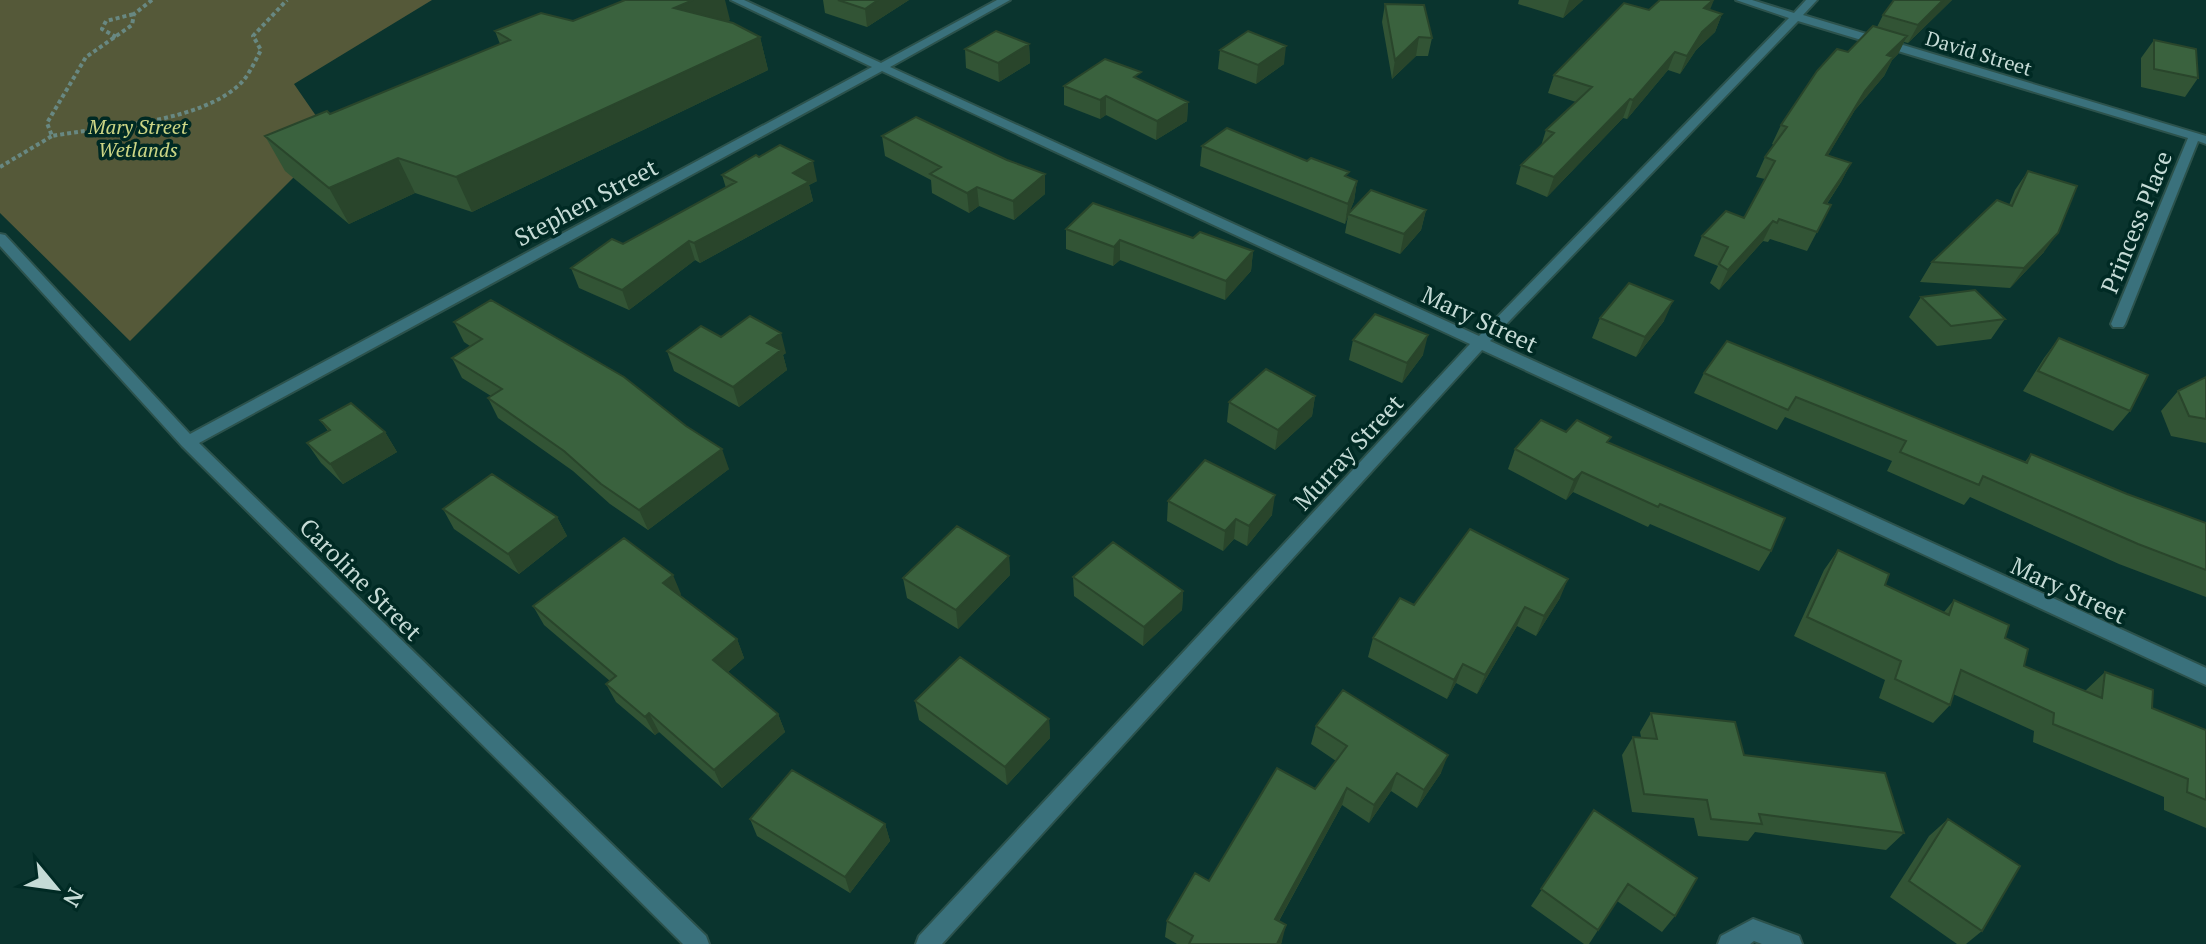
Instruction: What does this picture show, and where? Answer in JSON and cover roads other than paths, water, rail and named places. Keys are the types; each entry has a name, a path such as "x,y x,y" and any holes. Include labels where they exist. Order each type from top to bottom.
{"street":[{"name":"Mary Street","path":"736,0 2206,677"},
{"name":"Stephen Street","path":"188,442 1005,0"},
{"name":"David Street","path":"1741,0 2200,138"},
{"name":"Murray Street","path":"927,944 1480,343 1812,0"},
{"name":"Princess Place","path":"2118,324 2200,138"},
{"name":"Caroline Street","path":"0,238 188,442 698,944"},
{"path":"1729,944 1753,930 1791,944"}],"park label":[{"name":"Mary Street Wetlands","path":"138,138"}]}
